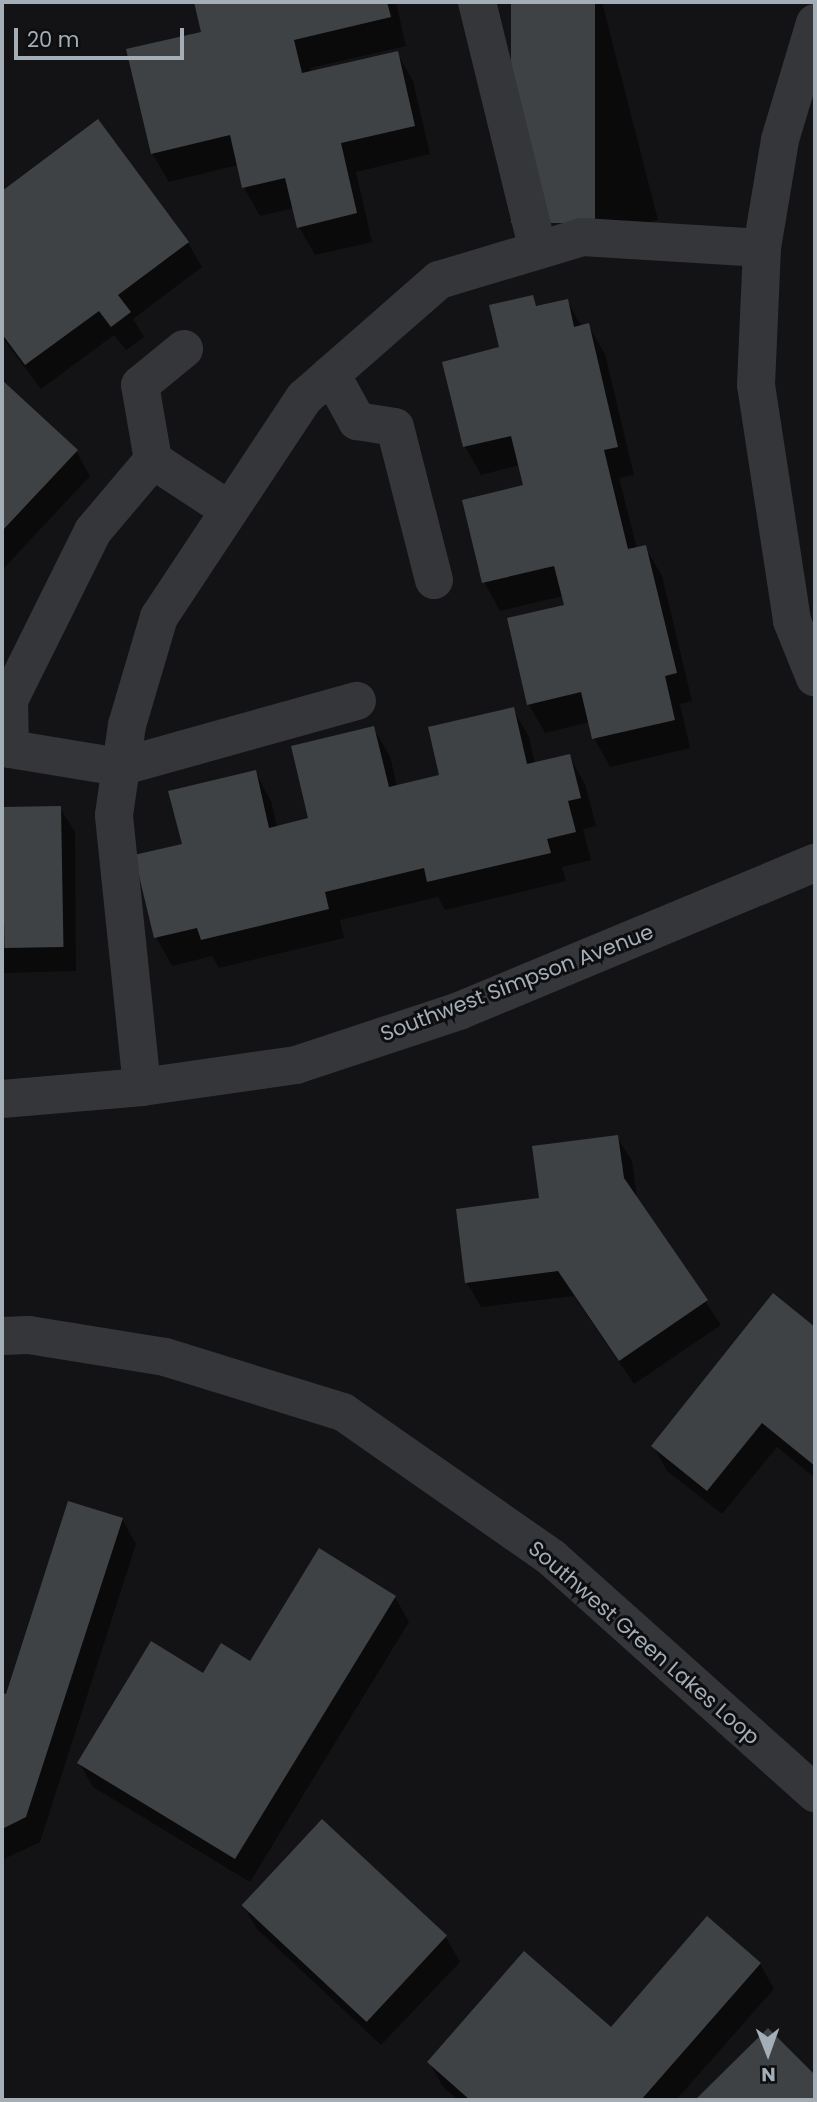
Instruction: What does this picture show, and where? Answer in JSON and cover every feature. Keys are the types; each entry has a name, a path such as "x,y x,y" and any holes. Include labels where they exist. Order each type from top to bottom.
{"street":[{"path":"477,2 538,250"},
{"path":"815,23 780,140 762,248 756,385 792,621 815,678"},
{"path":"142,1087 114,815 127,725 159,617 304,398 439,280 582,237 762,248"},
{"path":"184,349 140,385 153,460 229,510"},
{"path":"331,374 357,421 395,427 434,580"},
{"path":"153,460 93,531 9,700 6,750 120,767 357,701"},
{"name":"Southwest Simpson Avenue","path":"2,1099 142,1087 296,1065 459,1011 815,863"},
{"name":"Southwest Green Lakes Loop","path":"2,1336 29,1335 165,1357 343,1412 552,1558 815,1793"}],"building":[{"path":"194,2 387,2 391,17 294,40 302,73 398,51 415,126 341,143 357,213 297,228 285,178 242,188 230,135 151,154 126,49 201,32"},
{"path":"511,2 595,2 595,223 511,223"},
{"path":"98,119 189,242 118,295 131,312 111,327 99,311 25,365 2,334 2,191"},
{"path":"533,295 536,306 568,299 574,327 589,323 618,447 604,450 628,549 646,545 677,673 665,676 675,720 592,739 581,692 527,705 507,618 564,605 554,566 482,583 462,500 523,485 511,436 463,447 442,362 499,347 489,305"},
{"path":"2,380 78,450 2,531"},
{"path":"514,707 527,764 570,754 581,798 568,801 576,832 547,839 551,853 427,882 424,868 325,892 329,909 201,940 197,928 154,938 134,855 182,844 168,791 256,770 269,828 308,818 291,746 374,726 389,787 439,775 428,727"},
{"path":"61,806 63,947 4,948 2,807"},
{"path":"618,1135 624,1178 708,1300 619,1361 558,1271 465,1283 456,1209 539,1198 532,1146"},
{"path":"773,1293 815,1327 815,1466 762,1423 707,1491 651,1446"},
{"path":"68,1501 123,1518 26,1817 2,1829 2,1693 6,1694"},
{"path":"319,1548 396,1596 235,1859 77,1763 151,1641 203,1673 221,1643 250,1661"},
{"path":"322,1819 447,1936 367,2022 242,1905"},
{"path":"707,1916 761,1963 641,2100 470,2100 427,2062 524,1951 611,2027"},
{"path":"768,2028 815,2075 815,2097 812,2100 695,2100"}]}
